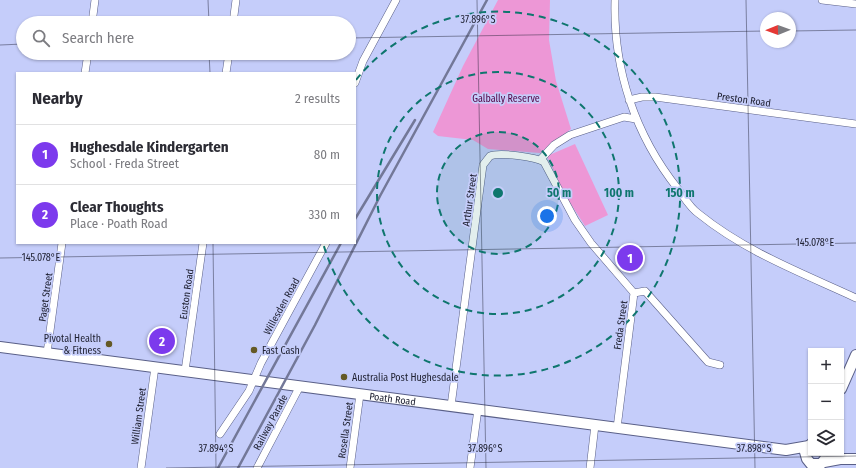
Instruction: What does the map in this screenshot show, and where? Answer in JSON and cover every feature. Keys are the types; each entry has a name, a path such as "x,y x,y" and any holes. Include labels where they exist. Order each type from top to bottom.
{"street":[{"path":"93,16 95,0"},
{"path":"234,16 236,0"},
{"path":"356,81 363,61 396,0"},
{"path":"615,0 617,44 629,100 636,119 651,150 665,173 697,214 746,248 856,298"},
{"path":"822,0 856,4"},
{"path":"85,72 87,60"},
{"path":"226,72 228,60"},
{"name":"Preston Road","path":"629,100 642,97 655,97 856,124"},
{"path":"540,160 554,145 570,135 624,117 636,119"},
{"name":"Arthur Street","path":"451,406 484,162 490,156 497,154 540,160"},
{"name":"Freda Street","path":"540,160 546,166 575,220 591,243 634,293 617,428"},
{"name":"Paget Street","path":"47,353 62,244"},
{"name":"Euston Road","path":"185,371 203,244"},
{"name":"Willesden Road","path":"220,434 249,390 261,363 325,244"},
{"path":"634,293 646,291 708,362 720,365"},
{"name":"Poath Road","path":"0,347 786,450 808,445"},
{"path":"843,384 856,355"},
{"name":"William Street","path":"141,468 155,367"},
{"name":"Railway Parade","path":"257,468 300,386"},
{"name":"Rosella Street","path":"350,468 360,394"},
{"path":"470,468 478,409"},
{"path":"590,468 595,425"},
{"path":"808,448 805,452 808,463"},
{"name":"Poath Road","path":"786,450 808,463 815,465 823,462"},
{"path":"823,462 853,458"}],"green space":[{"name":"Galbally Reserve","path":"498,0 550,0 549,40 556,81 571,129 540,153 488,149 473,140 438,136 433,132 463,66"},
{"path":"575,144 608,215 585,226 565,195 547,156"}],"railway":[{"path":"356,244 380,196 487,0"},
{"path":"356,217 415,120"},
{"path":"218,468 340,244"},
{"path":"238,468 315,325 356,244"}],"place":[{"name":"Hughesdale Kindergarten","path":"630,258"},
{"name":"Clear Thoughts","path":"162,341"},
{"name":"Pivotal Health & Fitness","path":"109,344"},
{"name":"Fast Cash","path":"254,350"},
{"name":"Australia Post Hughesdale","path":"344,377"}]}
